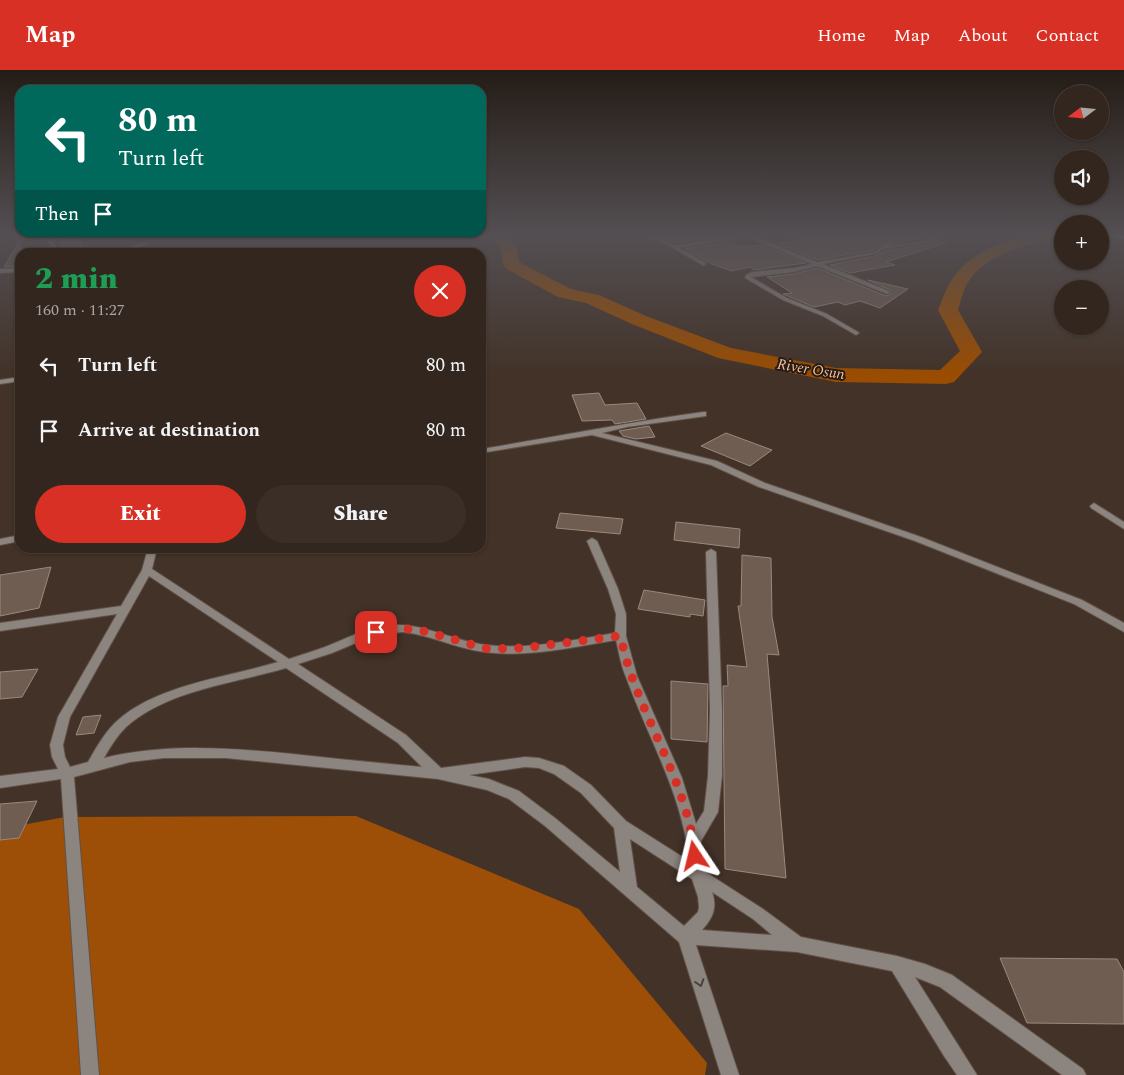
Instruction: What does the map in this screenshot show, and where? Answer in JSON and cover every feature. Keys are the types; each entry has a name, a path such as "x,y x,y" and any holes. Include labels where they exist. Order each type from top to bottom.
{"street":[{"path":"754,282 825,315 856,333"},
{"path":"861,282 886,292"},
{"path":"0,382 15,380"},
{"path":"486,449 592,433 626,424 702,414"},
{"path":"592,433 714,463 762,485 918,539 1078,602 1124,628"},
{"path":"1094,506 1124,526"},
{"path":"0,542 15,539"},
{"path":"592,541 621,614 620,636 631,676 675,778 694,840 696,873 706,897 707,907 704,916 685,936"},
{"path":"694,840 711,812 715,776 716,709 711,552"},
{"path":"90,1075 67,772 57,757 55,742 64,718 147,570 152,553"},
{"path":"147,570 402,739 438,774"},
{"path":"0,627 126,609"},
{"path":"94,764 111,735 126,720 148,707 235,676 288,663 328,650 364,634 388,629 416,629 488,649 523,648 620,636"},
{"path":"0,782 67,772 94,764 164,753 226,753 438,774 489,785 514,796 550,822 685,936 730,1075"},
{"path":"438,774 507,764 539,763 560,770 586,789 621,825 758,914 797,944"},
{"path":"621,825 630,889"},
{"path":"685,936 797,944 897,964 925,972 946,981 1077,1075"},
{"path":"897,964 950,1050 968,1075"}],"shaded area":[{"path":"356,816 579,909 707,1063 705,1075 0,1075 0,829 65,817"}],"building":[{"path":"775,282 851,282 886,296 891,294 890,290 872,282 908,289 880,308 860,301 845,305 838,302 814,307 783,294 792,293"},
{"path":"599,393 605,405 637,403 646,419 615,424 612,420 582,421 572,395"},
{"path":"649,426 655,437 636,439 623,436 619,431"},
{"path":"726,433 772,450 750,466 701,446"},
{"path":"560,513 623,519 620,534 556,528"},
{"path":"676,522 740,529 739,548 674,540"},
{"path":"742,555 771,558 772,617 779,655 767,654 786,878 725,869 723,686 728,686 727,665 747,667 738,606 741,606"},
{"path":"51,567 39,608 0,616 0,575"},
{"path":"644,590 705,600 703,616 690,614 690,617 638,609"},
{"path":"38,669 22,697 0,699 0,672"},
{"path":"671,681 708,684 707,742 671,739"},
{"path":"101,715 94,733 76,735 83,717"},
{"path":"37,801 19,838 0,840 0,804"},
{"path":"1000,958 1117,959 1124,972 1124,1024 1027,1023"}],"waterway":[{"name":"River Osun","path":"544,282 565,293 592,299 639,320 726,353 836,375 946,377 971,352 948,310 960,282"}],"route":[{"path":"376,632 388,629 416,629 488,649 523,648 620,636 631,676 675,778 694,840 695,856"}]}
